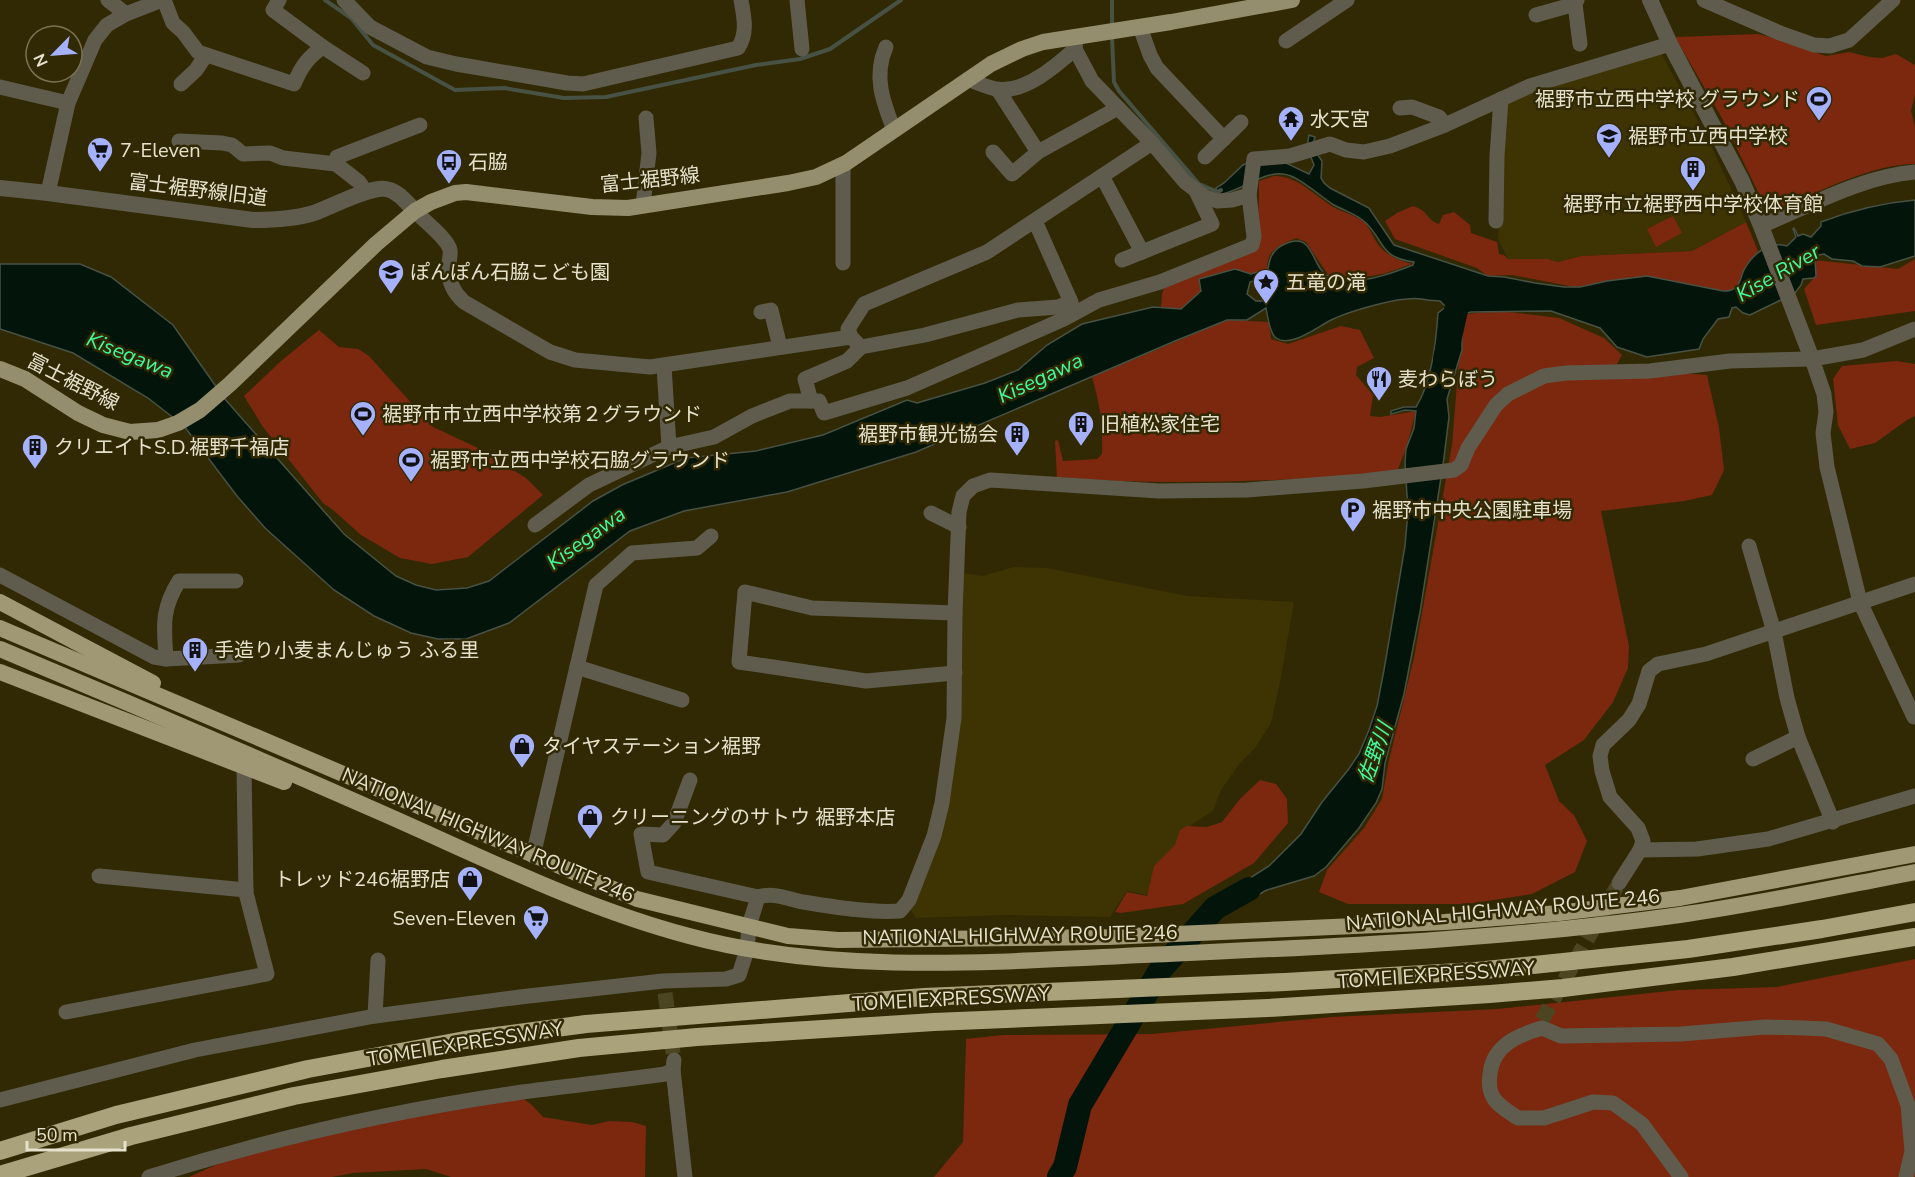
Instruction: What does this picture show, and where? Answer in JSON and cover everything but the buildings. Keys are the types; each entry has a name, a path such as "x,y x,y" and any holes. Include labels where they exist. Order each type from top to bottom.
{"highway":[{"path":"0,602 188,701 214,719"},
{"name":"NATIONAL HIGHWAY ROUTE 246","path":"0,628 637,899 788,936 838,940 1108,937 1456,921 1559,913 1680,898 1915,854"},
{"name":"NATIONAL HIGHWAY ROUTE 246","path":"0,649 371,808 554,890 632,920 747,950 884,962 1097,957 1335,946 1554,930 1682,915 1915,872"},
{"path":"0,672 286,783 371,808"},
{"name":"TOMEI EXPRESSWAY","path":"0,1151 116,1115 296,1072 465,1040 586,1024 924,997 1286,982 1476,971 1676,951 1822,929 1915,912"},
{"name":"TOMEI EXPRESSWAY","path":"0,1175 132,1136 294,1096 442,1069 579,1048 697,1037 1040,1017 1418,1000 1563,988 1733,967 1915,937"}],"main road":[{"name":"富士裾野線","path":"0,369 25,379 78,413 103,425 130,432 158,430 178,423 200,410 376,244 415,211 431,202 455,193 466,192 592,207 628,207 816,177 843,164 991,64 1022,49 1043,42 1076,43 1140,27 1292,0"}],"street":[{"path":"108,0 126,14"},
{"path":"48,193 68,103 95,40 107,25 126,14 163,0 173,23 198,52 294,84 302,66 312,54 323,47"},
{"path":"279,0 273,10 363,73"},
{"path":"344,0 370,27 440,62 583,84 708,57 738,48 745,31 741,0"},
{"path":"797,0 802,49"},
{"path":"1286,42 1347,0"},
{"path":"1650,0 1670,44 1742,182 1812,359 1824,394 1826,412 1823,433 1827,467 1860,602 1914,717"},
{"path":"1704,0 1780,33 1814,45 1830,46 1849,40 1893,0"},
{"path":"1536,15 1576,2 1580,44"},
{"path":"1140,27 1157,68 1224,139"},
{"path":"968,80 998,90 1016,88 1052,70 1076,43 1092,81 1152,143 1185,182 1205,197 1217,201 1249,195"},
{"path":"535,525 589,485 669,447 714,437 752,416 790,401 819,401 824,414 907,388 1064,319 1099,300 1160,282 1252,245 1254,237 1249,195 1254,159 1290,156 1330,144 1346,150 1364,152 1390,146 1538,84 1670,44"},
{"path":"886,47 879,69 880,86 894,130"},
{"path":"181,84 196,70 206,55"},
{"path":"0,87 68,103"},
{"path":"998,90 1038,152"},
{"path":"1496,221 1501,99"},
{"path":"1400,108 1412,107 1439,117 1445,124"},
{"path":"993,152 1012,174 1038,152 1118,108"},
{"path":"643,205 649,153 646,118"},
{"path":"1205,157 1241,122"},
{"path":"336,164 337,157 420,125"},
{"path":"179,141 222,142 232,145 243,154 270,153 283,158 336,164 359,182 366,192"},
{"path":"856,342 848,329 864,304 987,252 1152,143"},
{"path":"843,164 843,263"},
{"path":"1762,228 1867,182 1897,173 1915,172"},
{"path":"1102,176 1142,252"},
{"name":"富士裾野線旧道","path":"0,188 253,220 295,218 383,188 396,192 415,211"},
{"path":"1122,260 1212,224 1195,189"},
{"path":"415,211 446,242 450,250 448,273 452,288 464,302 550,352 574,360 650,367 664,366 780,347 925,335 1018,310 1058,307 1071,302 1089,306"},
{"path":"1035,221 1071,302"},
{"path":"761,312 771,310 780,347"},
{"path":"690,780 674,823 663,835 641,834 648,872 758,897 765,895 786,897 800,902 884,912 900,911 909,900 934,837 942,803 954,718 959,513 963,496 973,486 990,480 1159,490 1247,490 1311,486 1454,470 1461,465 1468,448 1496,405 1508,394 1544,376 1566,373 1650,371 1730,361 1812,359 1863,350 1915,328"},
{"path":"811,401 805,379 847,361 856,342"},
{"path":"664,366 669,447"},
{"path":"931,513 959,527"},
{"path":"533,856 596,585 632,553 697,548 711,536"},
{"path":"1749,546 1774,632 1787,698 1798,737 1833,822"},
{"path":"0,575 154,657 166,659 239,655"},
{"path":"166,659 164,619 172,591 179,580 236,581"},
{"path":"1619,883 1640,850 1643,841 1641,833 1610,797 1600,756 1603,746 1629,720 1639,704 1649,671 1658,664 1706,654 1915,584"},
{"path":"955,613 812,608 745,592 739,662 866,681 955,673"},
{"path":"577,667 682,700"},
{"path":"1753,759 1798,737"},
{"path":"66,1012 267,974 246,890 244,767"},
{"path":"1640,850 1697,849 1758,841 1833,822 1864,810 1915,796"},
{"path":"99,876 246,890"},
{"path":"0,1100 195,1050 375,1016 520,997 664,987 726,979 739,975 747,950 749,927 758,897"},
{"path":"375,1016 378,960"},
{"path":"1681,1177 1642,1124 1613,1103 1593,1102 1544,1118 1518,1118 1493,1099 1489,1080 1494,1059 1502,1047 1510,1040 1542,1024 1561,1036 1681,1034 1765,1027 1826,1029 1878,1044 1891,1059 1908,1105 1912,1151 1906,1177"},
{"path":"149,1177 274,1141 387,1116 515,1093 665,1074 674,1065 685,1177"}],"shaded area":[{"name":"裾野市立西中学校 グラウンド","path":"1758,34 1826,56 1849,52 1882,58 1896,54 1915,65 1915,95 1911,111 1915,126 1915,164 1882,168 1865,173 1782,207 1759,194 1722,118 1675,37"},
{"name":"裾野市立西中学校","path":"1661,53 1702,128 1706,140 1710,143 1746,222 1692,251 1581,256 1558,262 1548,259 1508,259 1498,239 1505,106 1521,94"},
{"path":"1274,176 1291,179 1335,208 1355,216 1365,223 1383,250 1395,258 1412,264 1383,274 1351,279 1329,276 1306,242 1296,238 1272,252 1267,269 1251,274 1234,269 1199,284 1201,291 1181,309 1161,308 1166,283 1258,241 1259,181"},
{"path":"1413,206 1422,210 1439,224 1443,215 1454,212 1470,225 1471,233 1497,242 1499,254 1508,259 1548,259 1558,262 1581,256 1692,251 1746,222 1758,251 1745,268 1739,286 1730,291 1619,280 1574,287 1512,275 1488,276 1477,268 1395,239 1385,221"},
{"path":"1673,216 1682,233 1656,247 1647,229"},
{"path":"1915,259 1915,311 1816,325 1804,289 1814,278 1815,260 1898,269"},
{"path":"1500,311 1559,318 1604,338 1622,355 1611,375 1667,372 1707,375 1719,428 1724,470 1712,495 1684,501 1601,511 1629,646 1628,668 1613,702 1584,740 1545,765 1559,801 1574,815 1587,841 1575,872 1532,894 1468,904 1348,904 1319,892 1327,870 1364,828 1382,799 1389,760 1414,658 1452,445 1465,314"},
{"path":"1227,320 1269,322 1271,339 1288,344 1341,326 1360,330 1374,358 1357,367 1356,375 1373,395 1370,416 1380,417 1416,411 1406,449 1396,474 1184,482 1057,477 1055,441 1058,440 1063,461 1097,459 1102,454 1100,415 1092,377"},
{"name":"裾野市市立西中学校第２グラウンド","path":"319,330 339,347 358,349 369,356 433,427 476,447 526,478 543,495 468,557 432,564 400,558 361,535 323,503 263,427 244,396 281,361"},
{"path":"1897,361 1915,364 1915,416 1875,443 1850,449 1838,425 1833,379 1842,366"},
{"path":"1014,567 1047,568 1187,596 1294,602 1271,723 1255,748 1240,763 1221,790 1213,811 1188,827 1164,874 1146,895 1127,891 1110,917 1008,915 916,918 910,909 933,847 963,573 982,576"},
{"path":"1260,780 1276,784 1287,799 1288,823 1254,863 1183,904 1115,912 1127,892 1147,896 1154,866 1175,845 1180,830 1187,826 1207,827 1222,822 1240,799"},
{"path":"1915,959 1915,1177 934,1177 963,1142 966,1039 1003,1035 1152,1034 1332,1017 1497,1009 1679,990 1777,987"},
{"path":"521,1097 543,1117 592,1125 609,1121 632,1122 646,1126 645,1177 451,1177 426,1169 353,1173 332,1177 189,1177 240,1154 406,1117"}],"water":[{"path":"1309,135 1315,137 1312,147 1322,161 1321,178 1324,183 1369,208 1394,245 1488,276 1564,287 1580,287 1647,276 1728,291 1738,285 1752,258 1762,250 1774,245 1787,246 1796,237 1794,228 1798,236 1803,234 1811,237 1821,226 1821,222 1867,208 1915,200 1915,256 1880,267 1862,266 1853,261 1832,259 1824,254 1819,255 1815,260 1816,276 1803,279 1795,293 1750,315 1736,307 1732,308 1729,317 1718,319 1703,339 1699,349 1647,357 1617,347 1600,328 1551,311 1471,312 1449,320 1449,324 1455,330 1462,331 1462,350 1447,399 1449,417 1443,465 1420,612 1404,694 1385,763 1382,789 1376,803 1359,828 1326,867 1314,876 1267,890 1224,909 1217,899 1269,866 1301,834 1359,754 1369,730 1377,706 1405,546 1408,511 1406,449 1414,428 1416,411 1405,410 1391,414 1391,411 1404,407 1416,407 1426,386 1432,361 1438,313 1446,307 1440,301 1412,299 1375,305 1339,316 1296,339 1289,340 1282,340 1274,336 1266,308 1247,320 1227,320 916,452 787,492 684,511 630,531 509,623 466,639 438,639 411,633 374,616 334,590 265,528 237,496 184,426 148,398 73,353 0,329 0,264 80,264 111,277 173,325 224,398 344,534 396,576 416,585 436,590 467,588 489,581 593,501 622,485 686,458 756,451 823,435 907,400 917,403 985,383 1018,370 1047,345 1082,324 1153,307 1181,309 1201,291 1199,279 1235,269 1251,274 1268,269 1275,250 1292,241 1300,241 1306,245 1322,271 1328,276 1347,281 1374,278 1413,265 1414,262 1403,260 1389,253 1362,220 1334,205 1289,175 1275,174 1218,195 1216,188 1243,165 1252,161 1286,163 1309,174 1314,165 1307,147","holes":["1268,275 1267,301 1256,301 1247,294 1250,282"]}],"waterway":[{"path":"325,0 351,18 373,45 455,90 504,88 564,98 606,97 756,65 800,59 830,49 901,0"},
{"path":"1112,0 1112,26"},
{"path":"1112,37 1114,82 1119,91 1199,184 1218,192 1221,190"},
{"name":"佐野川","path":"1445,359 1461,288"},
{"name":"佐野川","path":"1059,1177 1065,1167 1080,1105 1161,969 1215,908 1249,889"}],"tunnel":[{"path":"1542,1020 1619,883"},
{"path":"665,993 674,1060"}],"place":[{"name":"裾野市立西中学校 グラウンド","path":"1819,122"},
{"name":"水天宮","path":"1291,142"},
{"name":"裾野市立西中学校","path":"1609,159"},
{"name":"7-Eleven","path":"100,173"},
{"name":"石脇","path":"449,185"},
{"name":"裾野市立裾野西中学校体育館","path":"1693,192"},
{"name":"ぽんぽん石脇こども園","path":"391,295"},
{"name":"五竜の滝","path":"1266,305"},
{"name":"麦わらぼう","path":"1379,402"},
{"name":"裾野市市立西中学校第２グラウンド","path":"363,437"},
{"name":"旧植松家住宅","path":"1081,447"},
{"name":"裾野市観光協会","path":"1017,457"},
{"name":"クリエイトS.D.裾野千福店","path":"35,470"},
{"name":"裾野市立西中学校石脇グラウンド","path":"411,483"},
{"name":"裾野市中央公園駐車場","path":"1353,533"},
{"name":"手造り小麦まんじゅう ふる里","path":"195,673"},
{"name":"タイヤステーション裾野","path":"522,769"},
{"name":"クリーニングのサトウ 裾野本店","path":"590,840"},
{"name":"トレッド246裾野店","path":"470,902"},
{"name":"Seven-Eleven","path":"536,941"}],"water label":[{"name":"Kise River","path":"1778,273"},
{"name":"Kisegawa","path":"130,355"},
{"name":"Kisegawa","path":"1040,378"},
{"name":"Kisegawa","path":"586,538"}]}
